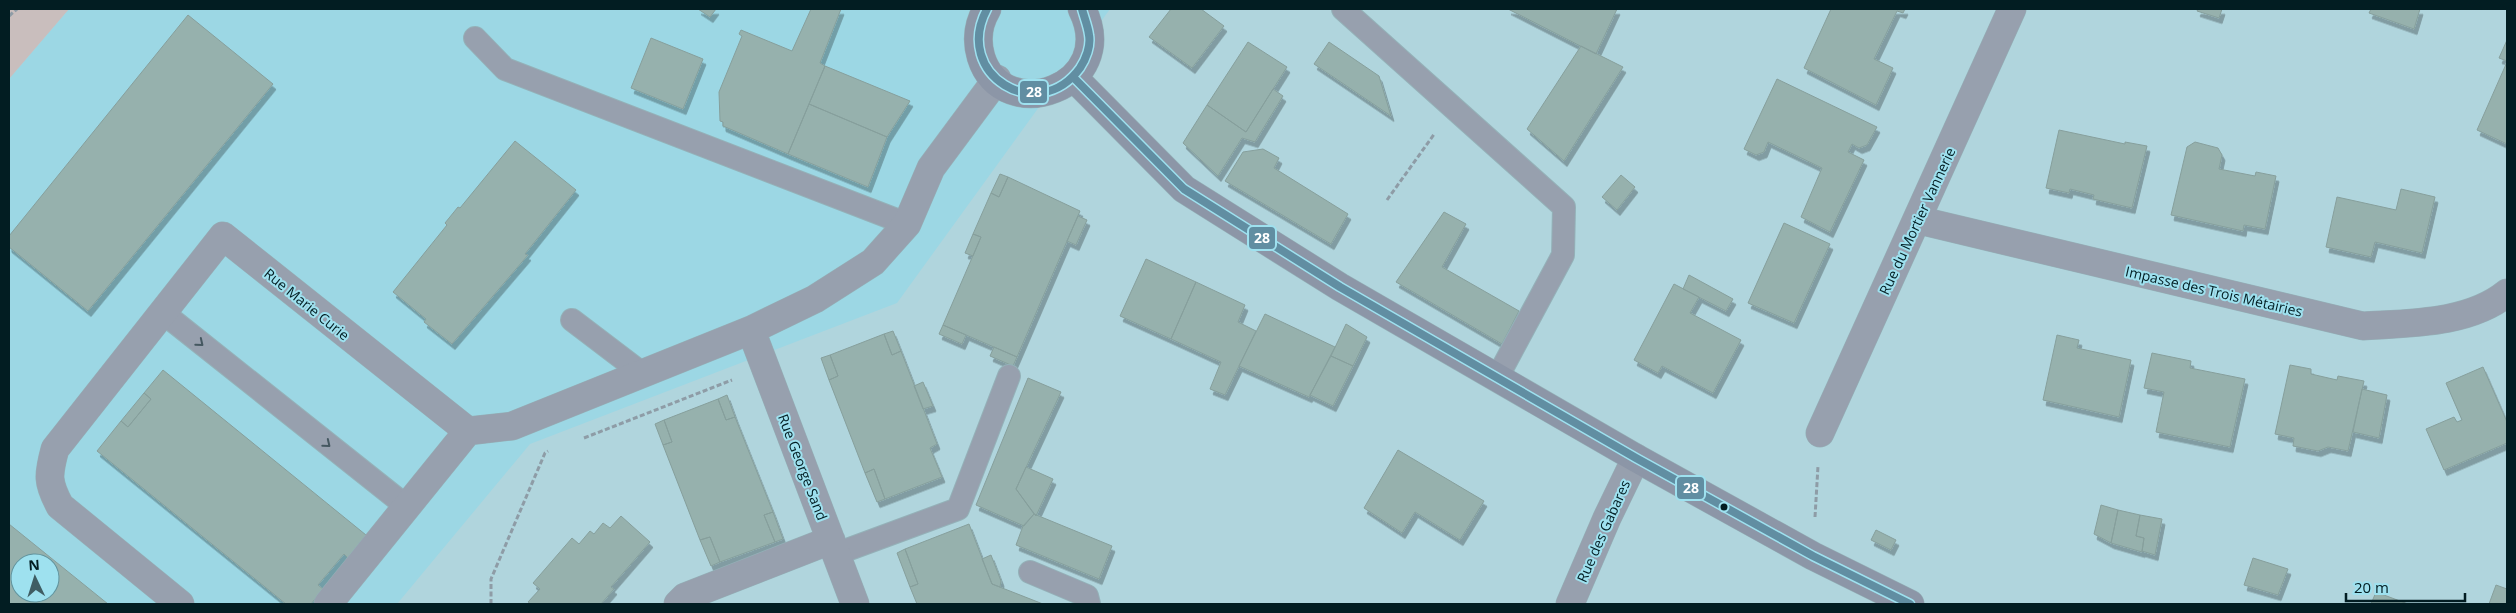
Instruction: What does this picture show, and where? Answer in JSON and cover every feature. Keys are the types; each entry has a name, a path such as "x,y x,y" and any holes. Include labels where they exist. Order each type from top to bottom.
{"street":[{"path":"987,9 980,26 979,49 983,60 997,79 1008,88 1035,94 1050,92 1074,78 1086,60 1091,40 1090,28 1082,9"},
{"name":"Rue du Mortier Vannerie","path":"1820,433 2012,9"},
{"path":"1074,78 1184,189 1340,287 1636,458 1813,556 1910,604"},
{"path":"328,604 468,431 512,426 751,330 815,299 873,262 907,224 931,168 997,79"},
{"name":"Impasse des Trois Métairies","path":"1918,220 2363,326 2438,322 2495,303 2507,293"},
{"name":"Rue Marie Curie","path":"180,604 60,506 50,488 50,469 55,449 223,236 468,431"},
{"name":"Rue George Sand","path":"751,330 855,604"},
{"name":"Rue des Gabares","path":"1570,604 1607,518 1636,458"},
{"path":"678,604 684,597 834,547"}],"lane":[{"path":"1343,9 1564,207 1563,255 1497,378"},
{"path":"475,38 505,69 907,224"},
{"path":"162,312 406,506"},
{"path":"572,320 643,374"},
{"path":"834,547 958,509 1009,376"},
{"path":"1030,572 1087,596 1089,604"}],"path":[{"path":"9,16 17,9"},
{"path":"1387,200 1453,108"},
{"path":"582,438 765,368"},
{"path":"1813,556 1820,433"},
{"path":"491,604 491,579 545,452 554,449"}],"shaded area":[{"path":"9,9 69,9 9,79"},
{"path":"69,9 1110,9 897,303 530,444 397,604 9,604 9,79"}],"building":[{"path":"698,9 716,9 710,17"},
{"path":"811,9 841,9 820,63 825,66 788,154 723,126 723,122 720,121 719,92 742,36 739,34 741,30 792,51"},
{"path":"1171,9 1201,9 1224,26 1192,68 1149,37"},
{"path":"1508,9 1617,9 1596,54"},
{"path":"1831,9 1905,9 1903,13 1897,11 1874,59 1893,68 1876,105 1804,68"},
{"path":"2198,9 2222,9 2219,18 2197,11"},
{"path":"2371,9 2420,9 2414,29 2369,13"},
{"path":"188,15 273,84 88,311 9,247 9,236"},
{"path":"651,38 703,59 683,109 631,88"},
{"path":"2507,40 2507,61 2499,58"},
{"path":"1248,42 1287,67 1246,132 1207,105"},
{"path":"1329,42 1379,76 1391,116 1314,64"},
{"path":"1581,46 1623,67 1564,161 1527,129"},
{"path":"2507,62 2507,144 2477,130"},
{"path":"825,66 910,101 887,137 809,104"},
{"path":"1777,79 1877,127 1867,145 1859,148 1852,144 1848,152 1864,160 1830,232 1801,217 1822,168 1768,142 1764,152 1756,155 1744,149"},
{"path":"1273,89 1283,96 1255,142 1242,138 1218,176 1183,143 1207,105 1246,132"},
{"path":"809,104 887,137 868,187 788,154"},
{"path":"2059,130 2125,144 2125,142 2147,146 2132,208 2093,199 2094,195 2070,189 2069,193 2046,188"},
{"path":"515,141 576,190 525,254 528,255 452,344 424,322 426,319 393,292 447,225 445,223 458,207 460,208"},
{"path":"2195,142 2218,148 2222,155 2219,169 2255,176 2256,172 2276,176 2265,229 2244,225 2243,231 2171,215 2187,147"},
{"path":"1263,149 1279,158 1274,168 1348,214 1331,244 1225,181 1243,152"},
{"path":"1000,174 1008,177 999,197 991,193"},
{"path":"1621,175 1635,187 1617,210 1602,197"},
{"path":"1008,177 1080,211 1017,357 943,325 981,237 973,234 991,193 999,197"},
{"path":"2401,189 2435,197 2422,253 2375,242 2371,257 2326,247 2337,197 2396,210"},
{"path":"1444,212 1466,224 1442,267 1519,311 1502,344 1396,282"},
{"path":"1078,216 1087,220 1076,245 1067,241"},
{"path":"1784,223 1830,244 1794,323 1748,303"},
{"path":"973,234 981,237 973,256 965,253"},
{"path":"1146,259 1196,282 1171,339 1120,316"},
{"path":"1689,275 1733,299 1726,311 1683,289"},
{"path":"1196,282 1245,305 1238,322 1256,331 1225,395 1210,389 1221,362 1171,339"},
{"path":"1674,284 1699,297 1690,313 1741,340 1713,393 1662,366 1658,373 1634,360"},
{"path":"1265,314 1335,347 1309,397 1239,366"},
{"path":"1346,324 1367,337 1353,366 1331,356"},
{"path":"943,325 966,335 962,344 939,334"},
{"path":"893,331 901,351 892,355 884,334"},
{"path":"884,334 892,355 901,351 937,444 930,448 942,477 885,499 874,469 865,473 829,380 838,376 830,355"},
{"path":"2057,335 2079,340 2077,348 2131,360 2119,417 2043,400"},
{"path":"994,347 1017,357 1013,366 990,356"},
{"path":"2152,353 2191,361 2190,368 2245,379 2230,447 2156,432 2164,392 2144,388"},
{"path":"830,355 838,376 829,380 821,358"},
{"path":"1331,356 1353,366 1333,406 1310,395"},
{"path":"2290,365 2311,369 2311,374 2337,380 2338,376 2364,381 2348,451 2328,447 2318,451 2293,446 2294,438 2275,434"},
{"path":"2483,367 2507,422 2507,443 2444,470 2426,429 2454,417 2457,422 2462,420 2446,383"},
{"path":"163,370 366,535 348,558 344,554 318,585 323,589 311,604 286,604 97,451 121,421 128,427 151,399 144,393"},
{"path":"1028,378 1061,392 1016,489 1034,514 1024,526 976,505"},
{"path":"923,382 933,406 923,409 914,386"},
{"path":"2362,389 2387,395 2379,438 2353,432"},
{"path":"144,393 151,399 128,427 121,421"},
{"path":"727,395 735,417 726,420 718,399"},
{"path":"718,399 726,420 735,417 773,512 764,515 775,542 720,562 710,537 700,540 663,445 672,442 664,420"},
{"path":"664,420 672,442 663,445 655,424"},
{"path":"1398,450 1484,501 1460,540 1415,512 1402,533 1364,508"},
{"path":"1026,467 1053,479 1036,516 1016,489"},
{"path":"874,469 885,499 877,502 865,473"},
{"path":"2101,505 2118,510 2111,543 2094,534"},
{"path":"2118,510 2140,515 2136,536 2144,538 2142,552 2111,543"},
{"path":"773,512 783,539 775,542 764,515"},
{"path":"1034,514 1112,546 1099,579 1016,545 1023,526"},
{"path":"2140,515 2162,519 2155,555 2142,551 2144,538 2136,536"},
{"path":"621,516 650,542 611,587 614,589 601,604 531,604 528,602 540,589 533,583 572,538 579,544 590,531 594,534 603,523 610,528"},
{"path":"9,524 45,553 10,553 10,603 60,603 60,565 108,604 9,604"},
{"path":"969,524 992,584 1043,604 917,604 910,587 918,584 905,549"},
{"path":"1876,530 1896,540 1891,550 1871,540"},
{"path":"710,537 720,562 711,566 700,540"},
{"path":"905,549 918,584 910,587 897,553"},
{"path":"991,555 1001,581 1000,587 992,584 982,559"},
{"path":"2253,558 2288,569 2278,595 2244,585"},
{"path":"2496,585 2507,589 2507,604 2489,604"},
{"path":"2376,592 2408,604 2371,604"}],"transit line":[{"name":"28","path":"987,9 979,33 981,54 990,72 1005,85 1023,92 1043,93 1063,85 1080,68 1084,61 1089,48 1089,39 1088,28 1082,9"},
{"name":"28","path":"1074,78 1184,189 1340,287 1636,458 1813,556 1910,604"}]}
